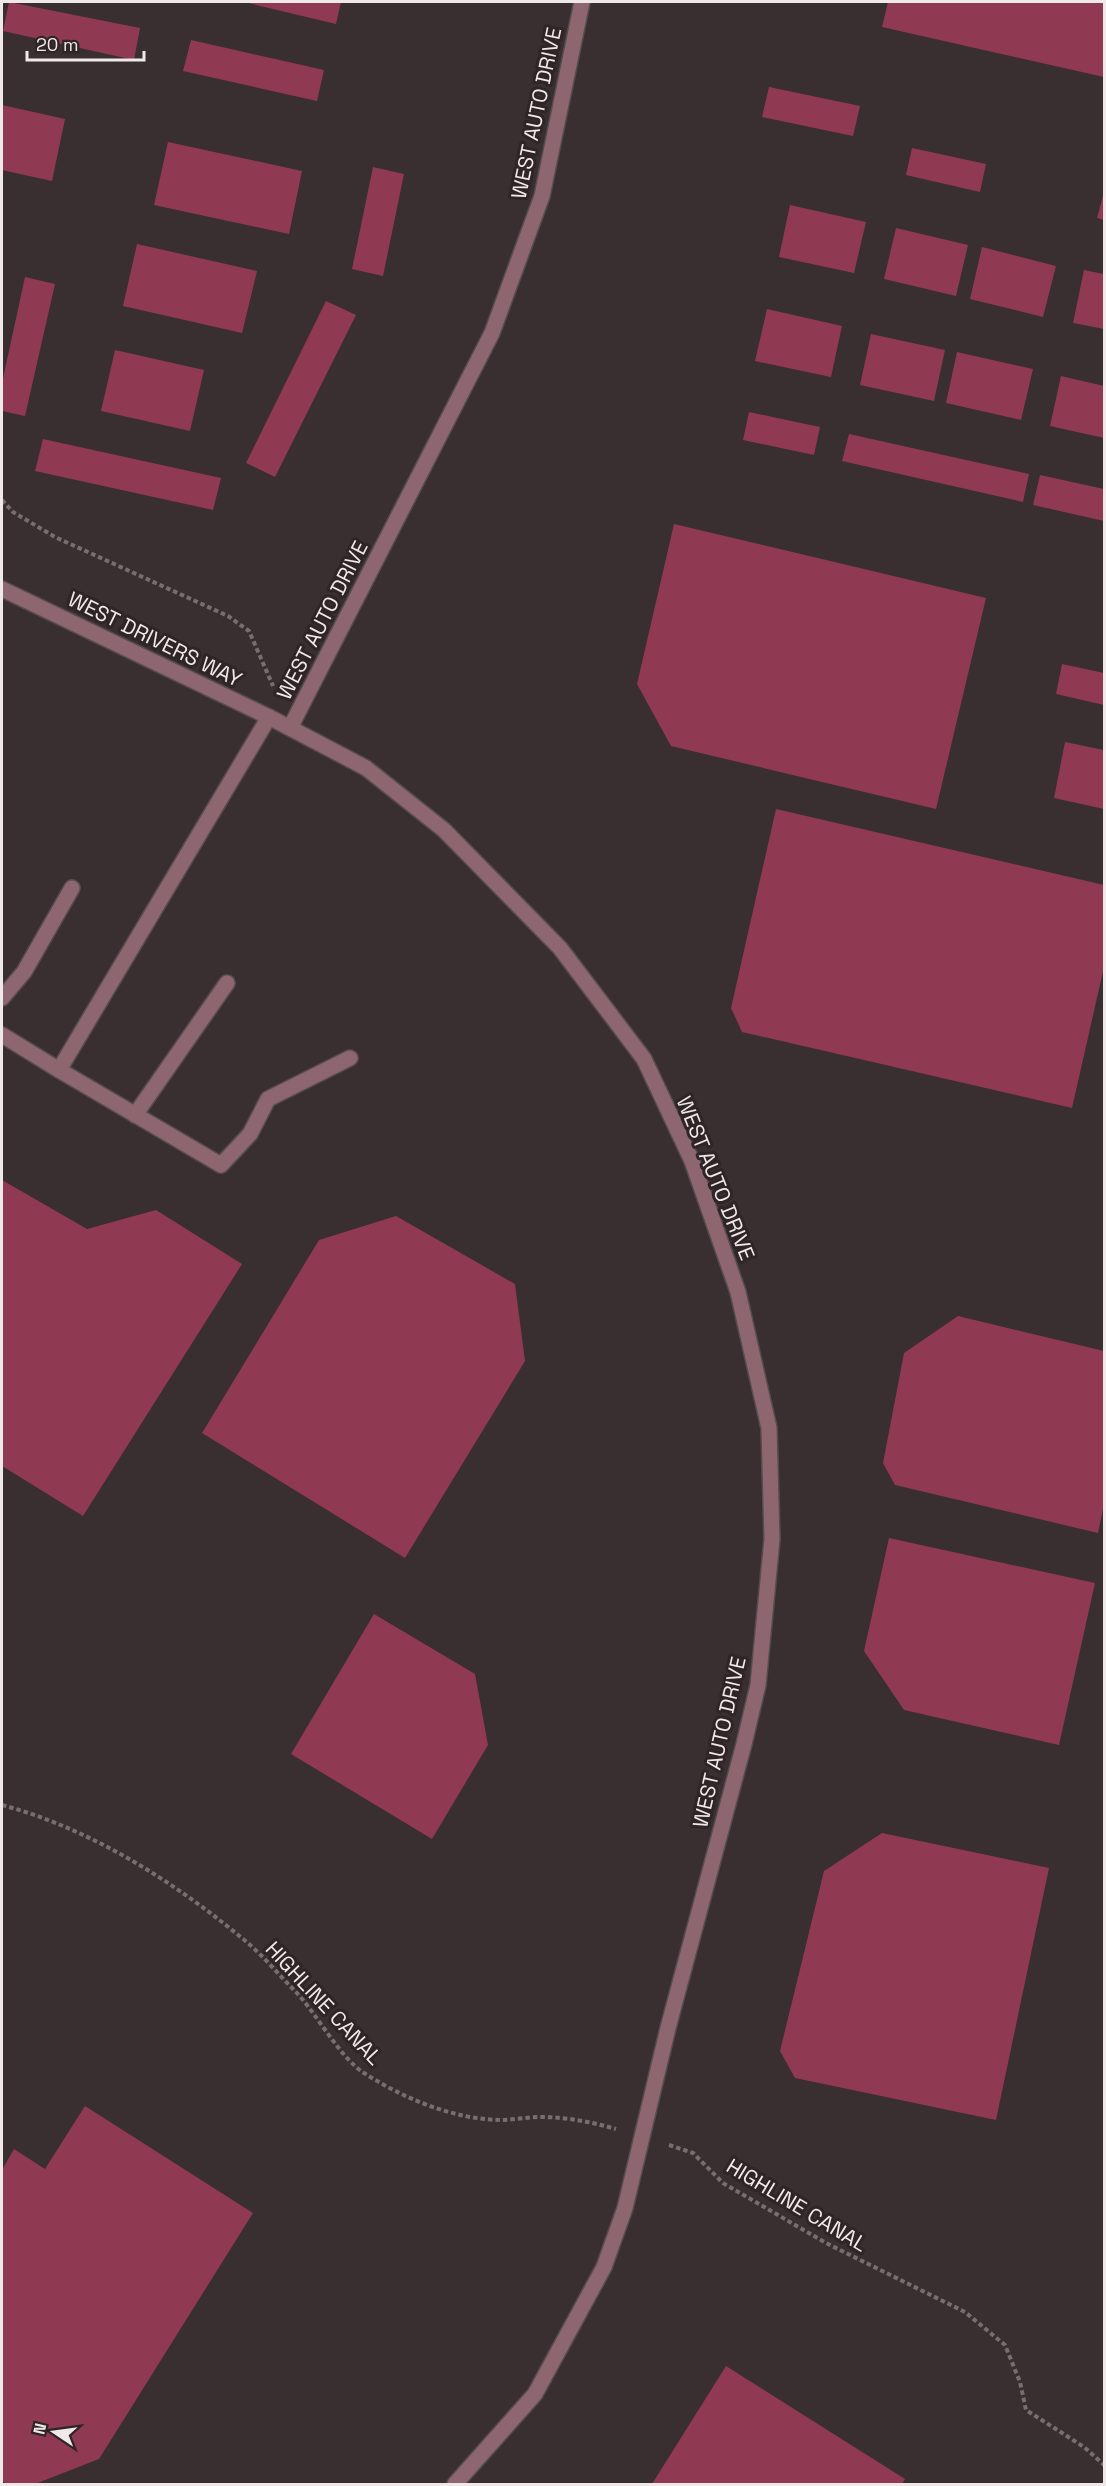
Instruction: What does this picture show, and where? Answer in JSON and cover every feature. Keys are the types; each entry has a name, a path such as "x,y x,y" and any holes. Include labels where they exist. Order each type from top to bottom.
{"street":[{"name":"WEST AUTO DRIVE","path":"455,2484 535,2394 604,2267 626,2208 668,2028 758,1685 772,1539 769,1428 738,1292 692,1161 644,1059 560,948 444,830 366,768 290,728 492,333 542,196 582,2"},
{"name":"WEST DRIVERS WAY","path":"2,589 290,728"},
{"path":"59,1070 270,717"},
{"path":"2,998 24,972 72,888"},
{"path":"135,1115 227,983"},
{"path":"2,1035 221,1165 250,1134 268,1099 350,1058"}],"path":[{"path":"2,501 13,512 56,537 228,616 249,631 258,653"},
{"name":"HIGHLINE CANAL","path":"2,1805 86,1837 156,1875 204,1908 251,1946 299,1995 336,2044 361,2071 402,2094 450,2113 499,2120 541,2117 582,2120 643,2136 693,2153 723,2183 826,2244 965,2312 1005,2345 1020,2382 1026,2410 1084,2447 1104,2466"}],"building":[{"path":"9,2 140,28 134,60 3,31"},
{"path":"244,2 341,2 336,24"},
{"path":"888,2 1104,2 1104,77 882,27"},
{"path":"191,40 324,70 317,101 183,71"},
{"path":"769,87 860,106 853,136 762,117"},
{"path":"2,105 65,119 52,181 2,170"},
{"path":"168,142 302,171 289,234 154,205"},
{"path":"912,148 986,164 980,192 906,175"},
{"path":"373,167 404,174 383,276 352,269"},
{"path":"1104,192 1104,220 1097,218"},
{"path":"790,205 866,222 854,273 779,257"},
{"path":"896,228 968,245 956,296 884,279"},
{"path":"137,244 257,271 242,333 123,306"},
{"path":"982,247 1056,266 1043,317 970,299"},
{"path":"1084,270 1104,274 1104,329 1073,323"},
{"path":"25,277 55,284 25,416 2,411 2,383"},
{"path":"326,301 356,315 275,477 246,463"},
{"path":"767,309 842,326 831,377 755,361"},
{"path":"871,334 945,350 934,401 860,385"},
{"path":"115,350 204,370 190,431 101,411"},
{"path":"957,352 1033,369 1021,420 946,403"},
{"path":"1061,376 1104,386 1104,438 1050,426"},
{"path":"749,412 820,427 814,455 743,440"},
{"path":"849,434 1029,474 1023,502 842,461"},
{"path":"43,439 221,478 213,510 35,471"},
{"path":"1040,475 1104,489 1104,521 1033,505"},
{"path":"674,524 986,598 936,809 671,746 637,684"},
{"path":"1062,664 1104,673 1104,705 1056,694"},
{"path":"1065,742 1104,750 1104,809 1054,798"},
{"path":"776,809 1104,885 1104,967 1072,1108 742,1032 731,1008"},
{"path":"2,1180 87,1229 156,1210 242,1264 83,1516 2,1466"},
{"path":"396,1216 515,1284 525,1361 405,1558 202,1433 319,1240"},
{"path":"958,1316 1104,1351 1104,1504 1098,1533 895,1485 883,1463 904,1353"},
{"path":"889,1538 1095,1583 1059,1745 904,1710 864,1651"},
{"path":"374,1614 475,1674 488,1745 432,1839 291,1754"},
{"path":"882,1833 1049,1868 996,2120 795,2078 780,2051 824,1871"},
{"path":"85,2106 253,2213 99,2459 35,2484 7,2484 2,2481 2,2170 14,2149 45,2169"},
{"path":"726,2366 905,2479 902,2484 652,2484"}]}
